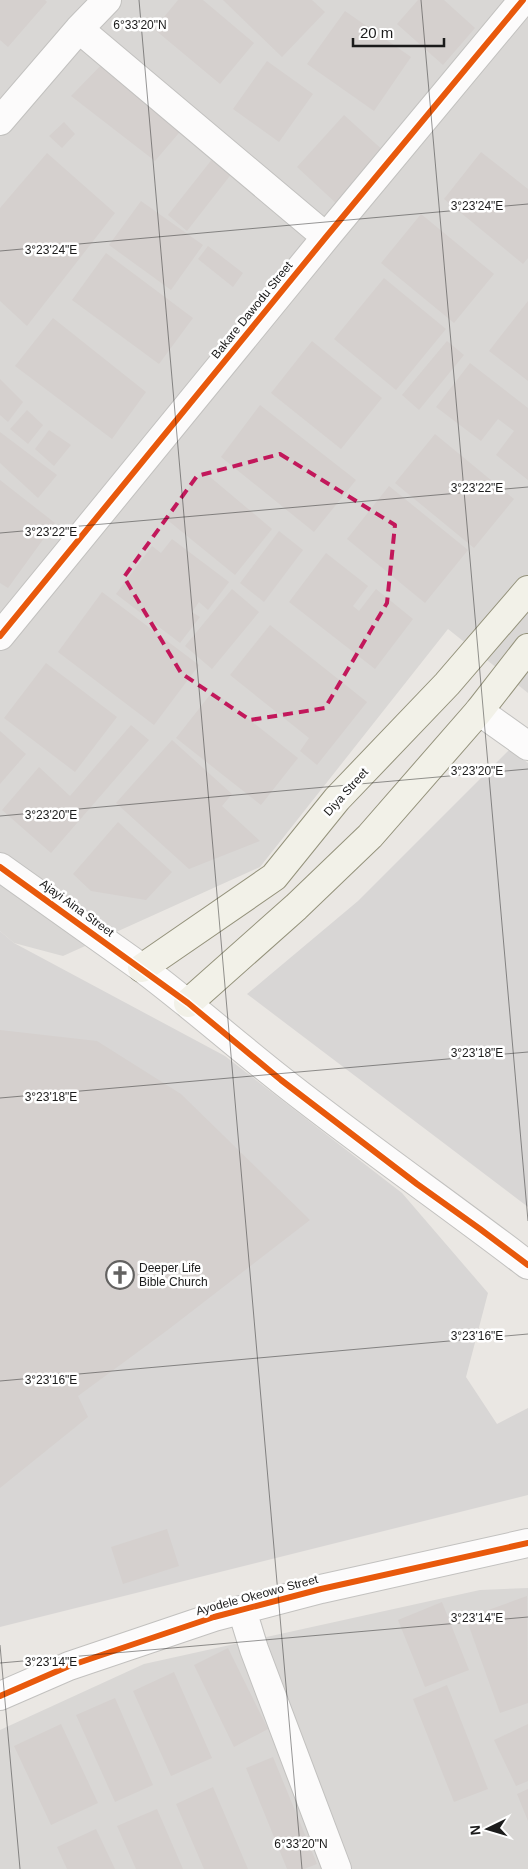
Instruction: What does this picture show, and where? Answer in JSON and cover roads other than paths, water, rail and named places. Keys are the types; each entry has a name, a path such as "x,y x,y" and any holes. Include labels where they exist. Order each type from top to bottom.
{"main road":[{"name":"Diya Street","path":"142,968 274,877 338,799 448,684 528,590"},
{"path":"188,1003 296,907 370,836 479,711 528,648"}],"street":[{"path":"0,121 107,0"},
{"name":"Bakare Dawodu Street","path":"0,636 326,237 523,0"},
{"path":"79,30 326,237"},
{"path":"479,711 528,746"},
{"name":"Ajayi Aina Street","path":"0,866 142,968 188,1003 281,1080 417,1184 528,1265"},
{"name":"Ayodele Okeowo Street","path":"0,1696 68,1666 214,1617 321,1589 528,1543"},
{"path":"242,1610 254,1649 337,1869"}],"place":[{"name":"Deeper Life Bible Church","path":"120,1275"}]}
